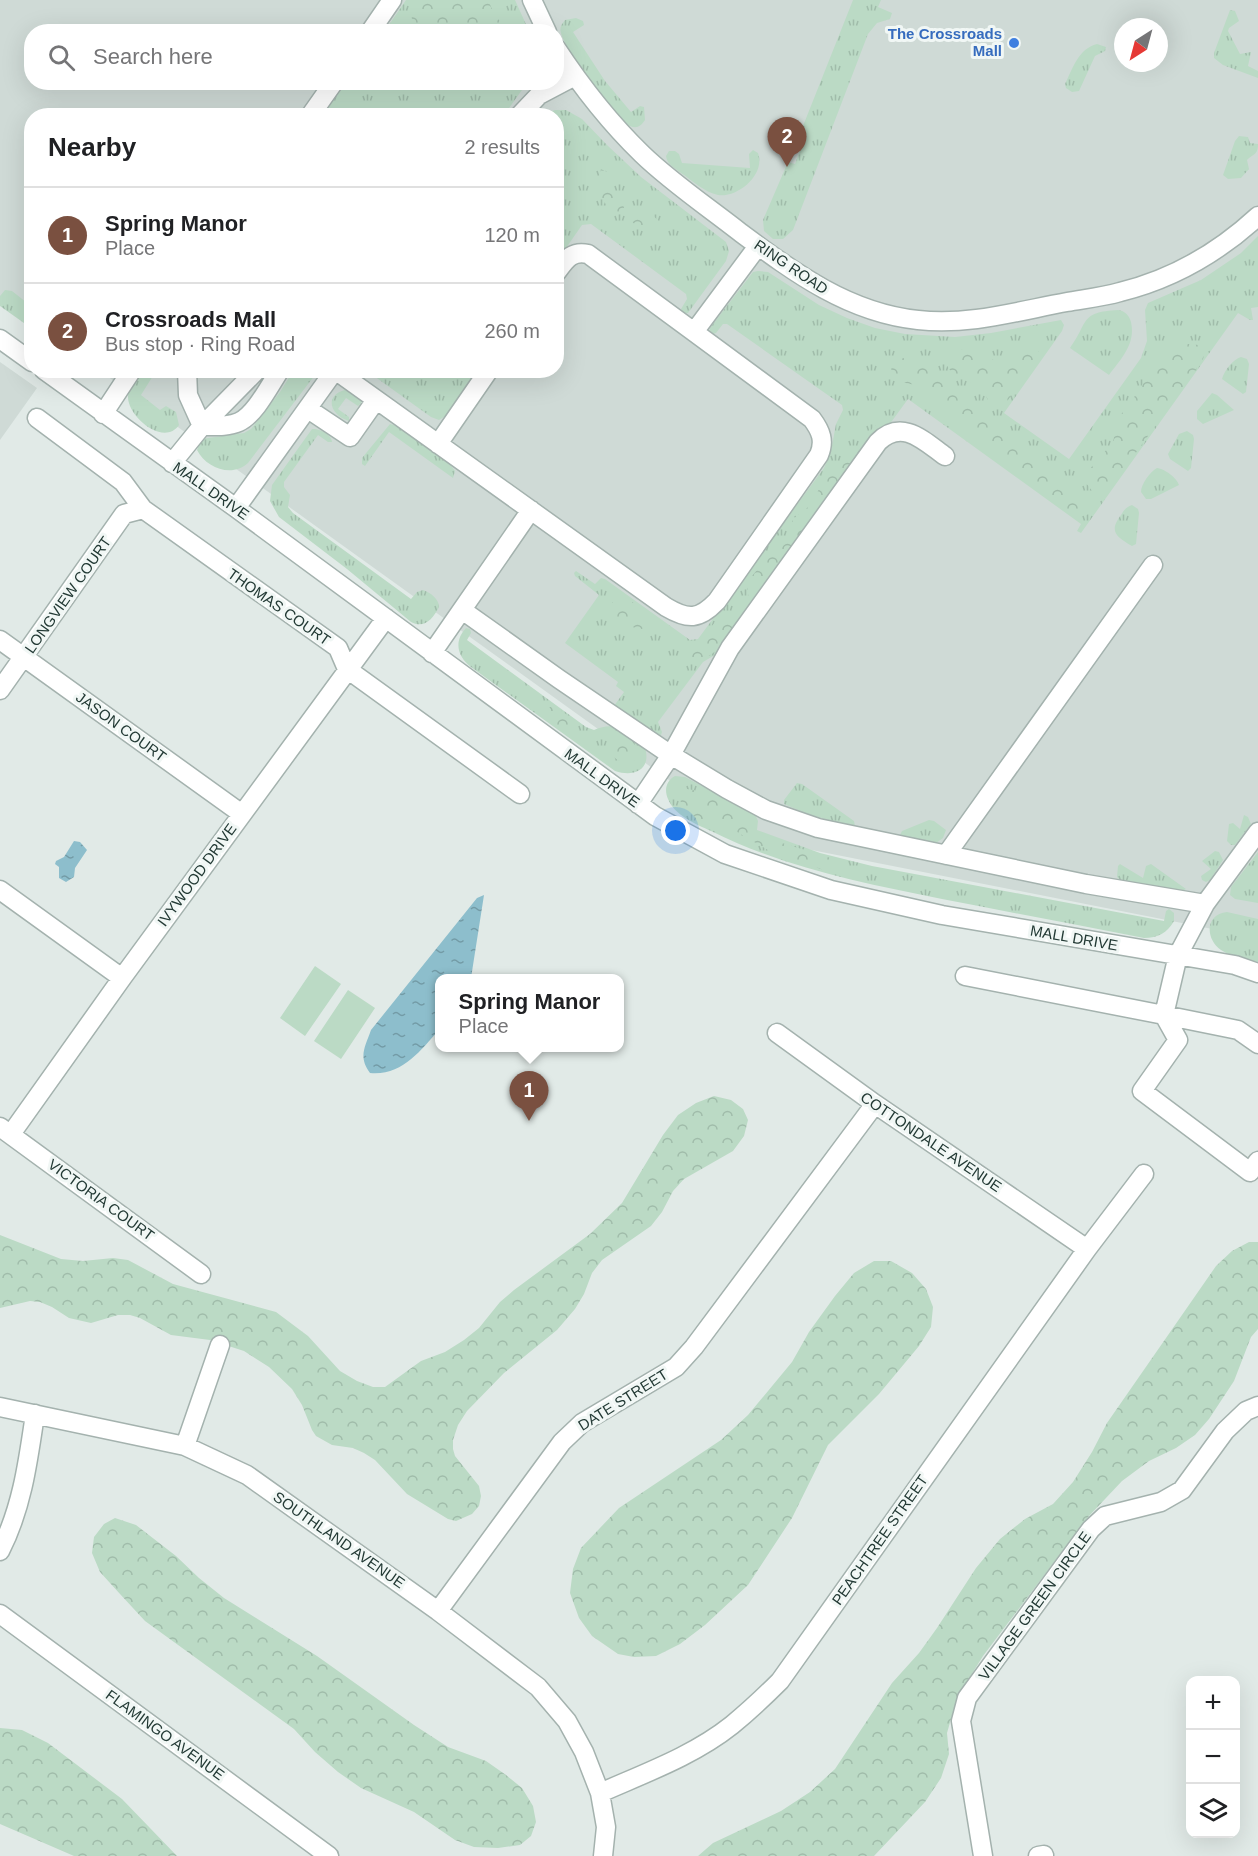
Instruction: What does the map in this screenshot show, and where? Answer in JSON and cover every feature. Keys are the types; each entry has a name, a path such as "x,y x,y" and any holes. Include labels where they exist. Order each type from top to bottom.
{"street":[{"path":"376,24 392,0"},
{"path":"532,0 543,24"},
{"name":"RING ROAD","path":"564,60 603,113 642,154 682,189 758,246 823,290 873,310 917,320 967,320 1141,286 1177,271 1213,252 1230,241 1258,216"},
{"path":"564,81 574,76"},
{"path":"316,108 328,90"},
{"path":"527,108 539,95 548,90"},
{"path":"694,332 758,246"},
{"path":"346,378 677,613 688,617 700,615 717,601 819,455 822,436 812,419 588,254 575,253 564,263"},
{"path":"0,339 24,356"},
{"name":"MALL DRIVE","path":"55,378 236,508 638,804 683,833 724,854 831,890 942,915 1235,965 1258,973"},
{"path":"103,414 127,378"},
{"path":"187,378 188,395 202,426"},
{"path":"172,463 202,426 249,378"},
{"path":"202,426 240,422 248,415 274,378"},
{"path":"236,508 329,378"},
{"path":"438,444 483,378"},
{"path":"308,409 350,437 376,400"},
{"name":"THOMAS COURT","path":"37,418 123,482 143,510 338,648 347,669 520,794"},
{"path":"638,804 671,755 730,648 878,442 893,431 902,431 920,438 945,456"},
{"name":"LONGVIEW COURT","path":"0,690 124,514 143,510"},
{"path":"432,653 531,510"},
{"path":"946,855 1153,565"},
{"path":"462,610 584,697 671,755 734,793 788,819 859,837 1086,884 1205,904"},
{"name":"IVYWOOD DRIVE","path":"5,1130 122,978 386,618"},
{"name":"JASON COURT","path":"0,640 242,814"},
{"path":"1258,832 1205,904 1178,955 1164,1015 1178,1040 1142,1091 1250,1172 1258,1161"},
{"path":"0,890 122,978"},
{"path":"965,976 1238,1030 1258,1044"},
{"name":"COTTONDALE AVENUE","path":"777,1033 875,1104 1087,1249"},
{"name":"DATE STREET","path":"438,1611 562,1442 582,1423 676,1367 694,1347 875,1104"},
{"name":"VICTORIA COURT","path":"5,1130 201,1275"},
{"name":"PEACHTREE STREET","path":"600,1793 682,1757 704,1744 731,1726 780,1681 1087,1249 1144,1174"},
{"path":"184,1446 220,1345"},
{"name":"VILLAGE GREEN CIRCLE","path":"982,1856 961,1720 967,1698 1091,1529 1106,1516 1161,1502 1182,1490 1225,1431 1246,1411 1258,1406"},
{"name":"SOUTHLAND AVENUE","path":"0,1407 184,1446 247,1475 438,1611 538,1688 567,1721 584,1752 600,1793"},
{"path":"0,1551 17,1513 25,1481 35,1414"},
{"name":"FLAMINGO AVENUE","path":"0,1614 329,1856"},
{"path":"600,1793 606,1827 603,1856"}],"shaded area":[{"path":"0,0 1258,0 1258,938 771,842 694,798 110,378 564,378 564,108 24,108 24,316 0,298"},
{"path":"0,362 37,388 0,440"}],"green space":[{"path":"406,0 515,0 526,24 390,24"},
{"path":"413,0 488,0 495,16 503,24 414,24 411,9"},
{"path":"853,0 881,0 878,7 892,13 890,19 877,23 868,34 793,230 783,239 773,239 764,231 763,220 788,162 795,164 802,145 799,136"},
{"path":"1230,10 1235,11 1239,21 1228,31 1240,54 1251,52 1248,66 1258,71 1258,78 1223,65 1214,58"},
{"path":"576,18 583,21 584,25 573,32 605,81 631,112 640,106 644,107 645,120 642,124 635,127 623,121 591,83 564,41 563,24 565,20"},
{"path":"1097,44 1106,47 1105,51 1095,56 1079,91 1072,92 1066,88 1065,84 1074,66 1085,50"},
{"path":"341,90 522,90 509,108 328,108"},
{"path":"564,110 582,119 641,177 726,242 729,251 726,261 688,313 683,313 681,309 687,299 686,294 591,224 582,225 564,251"},
{"path":"1239,136 1248,137 1250,143 1258,144 1257,150 1247,160 1249,169 1241,178 1228,179 1223,175 1235,141"},
{"path":"753,150 758,153 758,169 742,189 726,195 713,194 672,166 666,156 669,151 679,154 682,163 750,168 749,154"},
{"path":"602,170 608,172 613,190 623,202 624,208 620,212 611,211 602,198 599,183"},
{"path":"634,209 647,212 654,217 660,223 661,230 648,230 634,224 629,217"},
{"path":"1258,236 1258,307 1251,308 1253,320 1238,313 1081,533 1077,531 1081,524 908,399 732,641 720,652 703,662 658,722 661,735 614,706 624,692 616,686 618,682 565,643 599,595 575,576 576,571 595,584 601,578 605,579 690,640 698,639 824,468 831,451 836,424 843,410 842,405 727,324 723,324 716,333 710,332 710,328 753,272 768,272 819,305 847,318 875,328 905,334 955,337 1061,320 1064,325 1062,331 1004,413 1069,459 1141,358 1147,341 1145,310 1148,303 1201,280 1241,253"},
{"path":"5,290 12,291 24,300 24,323 0,306 0,296"},
{"path":"1118,310 1125,312 1129,317 1132,330 1123,357 1109,375 1070,348 1086,320 1091,316"},
{"path":"1177,343 1199,345 1205,351 1203,359 1110,489 1101,495 1093,492 1086,483 1089,470 1113,442 1118,420 1139,391 1151,369 1167,350"},
{"path":"1030,346 1037,348 1039,358 1002,408 994,407 975,384 951,372 946,361 947,354 952,349 960,349 999,362 1012,362"},
{"path":"1241,357 1247,359 1249,364 1246,392 1243,394 1222,379 1229,366"},
{"path":"903,358 926,367 997,423 1029,458 1087,501 1090,508 1087,515 1076,513 1062,506 1045,494 971,429 948,414 923,388 899,381 891,368 897,359"},
{"path":"135,378 152,378 141,395 160,410 166,406 176,412 179,425 173,431 165,433 156,431 148,427 134,413 128,397"},
{"path":"289,378 313,378 248,463 235,470 220,469 201,456 197,450 201,439 244,433 251,429"},
{"path":"377,378 473,378 447,415 439,420 431,417"},
{"path":"345,390 351,392 362,402 358,406 346,398 338,409 349,417 349,421 338,415 332,406 334,397"},
{"path":"1212,393 1234,410 1203,424 1197,419 1197,411"},
{"path":"390,424 397,426 449,463 455,471 453,478 389,432 365,466 362,464 362,458"},
{"path":"874,426 882,430 756,600 749,598 747,590 752,576 785,544 793,519 808,507 831,470 849,461"},
{"path":"312,429 325,432 332,442 318,435 284,482 284,487 290,495 288,507 293,513 411,599 417,592 423,590 432,595 438,601 439,607 428,622 416,624 411,622 279,517 270,501 272,485"},
{"path":"1187,431 1193,435 1194,439 1191,468 1188,471 1170,459 1168,454 1179,434"},
{"path":"1157,468 1170,474 1179,485 1151,499 1146,499 1141,492 1143,485"},
{"path":"1132,505 1138,509 1139,513 1136,544 1132,546 1118,537 1115,526 1123,512"},
{"path":"620,596 633,603 644,614 648,623 642,629 627,625 615,615 611,605 616,597"},
{"path":"729,611 735,616 735,624 727,641 703,659 686,660 680,653 681,649 688,645 698,644 722,613"},
{"path":"466,628 470,629 471,633 467,640 586,727 594,730 609,726 615,727 644,745 646,760 641,769 630,773 615,771 471,667 460,654 458,644"},
{"path":"550,707 559,709 567,715 576,730 569,733 551,723 544,714"},
{"path":"615,737 623,737 633,742 639,752 636,759 625,763 610,754 608,745"},
{"path":"675,776 685,777 755,814 758,821 757,830 820,853 872,866 1164,921 1166,911 1169,909 1174,913 1174,921 1162,934 1144,938 883,887 796,865 739,844 686,819 671,805 666,792 668,783"},
{"path":"797,783 802,784 854,821 855,826 805,813 784,804 784,800"},
{"path":"687,789 701,792 723,803 762,835 833,859 837,864 836,867 827,871 773,853 737,832 696,818 681,804 680,796"},
{"path":"1244,815 1248,817 1251,824 1235,845 1231,845 1227,841 1229,824 1233,823 1240,829"},
{"path":"929,820 946,830 943,838 936,843 902,838 900,835 902,831"},
{"path":"1215,851 1219,852 1223,860 1210,880 1206,882 1201,876 1211,869 1202,861"},
{"path":"1258,852 1258,903 1235,899 1230,895 1231,887"},
{"path":"1120,864 1143,878 1146,866 1151,864 1186,889 1182,891 1120,880 1117,877"},
{"path":"1227,912 1258,919 1258,962 1225,952 1212,940 1211,922 1215,917"},
{"path":"315,966 341,984 305,1036 280,1018"},
{"path":"348,990 375,1008 341,1059 314,1041"},
{"path":"714,1096 731,1100 743,1109 748,1120 744,1136 733,1151 684,1179 673,1191 662,1212 651,1226 602,1260 592,1273 575,1309 557,1330 504,1373 467,1411 458,1425 453,1440 455,1456 479,1486 481,1496 479,1506 472,1514 456,1521 448,1519 407,1494 375,1460 364,1453 353,1448 332,1445 316,1436 292,1389 269,1367 244,1351 210,1340 171,1335 130,1315 118,1315 91,1323 69,1318 40,1302 30,1301 0,1308 0,1235 61,1259 128,1260 173,1284 276,1312 308,1336 340,1371 373,1387 385,1387 421,1361 445,1352 464,1340 479,1328 500,1302 514,1290 590,1234 622,1203 663,1135 678,1115 696,1103"},
{"path":"1249,1242 1258,1242 1258,1329 1251,1337 1234,1381 1209,1419 1195,1435 1176,1448 1149,1461 1122,1481 1089,1516 983,1656 965,1685 953,1712 947,1733 949,1754 941,1778 925,1802 874,1856 698,1856 713,1843 781,1811 810,1792 835,1769 892,1683 919,1653 976,1568 1000,1539 1025,1519 1053,1504 1073,1482 1107,1423 1216,1266 1232,1251"},
{"path":"874,1261 891,1261 912,1273 926,1289 933,1307 931,1327 919,1346 879,1394 828,1445 792,1518 748,1585 705,1625 680,1644 656,1656 634,1657 618,1654 592,1636 579,1618 570,1593 573,1569 581,1548 619,1508 721,1440 748,1415 792,1362 809,1332 835,1296 854,1273"},
{"path":"115,1518 136,1525 224,1598 317,1656 414,1725 448,1747 486,1761 506,1775 522,1788 533,1806 536,1822 531,1836 520,1845 498,1848 474,1847 455,1840 414,1812 361,1788 338,1772 294,1729 145,1621 100,1572 92,1553 94,1537 104,1524"},
{"path":"0,1728 22,1730 48,1743 122,1799 177,1856 74,1856 0,1824"}],"water":[{"path":"74,841 80,842 87,850 75,868 74,877 66,882 59,878 59,867 55,864 64,857"},
{"path":"484,895 472,974 435,974 435,1034 417,1054 401,1066 381,1073 370,1073 363,1057 371,1030 477,898"}],"place":[{"name":"The Crossroads Mall","path":"1014,43"},
{"name":"Crossroads Mall","path":"787,167"},
{"name":"Spring Manor","path":"529,1121"}]}
